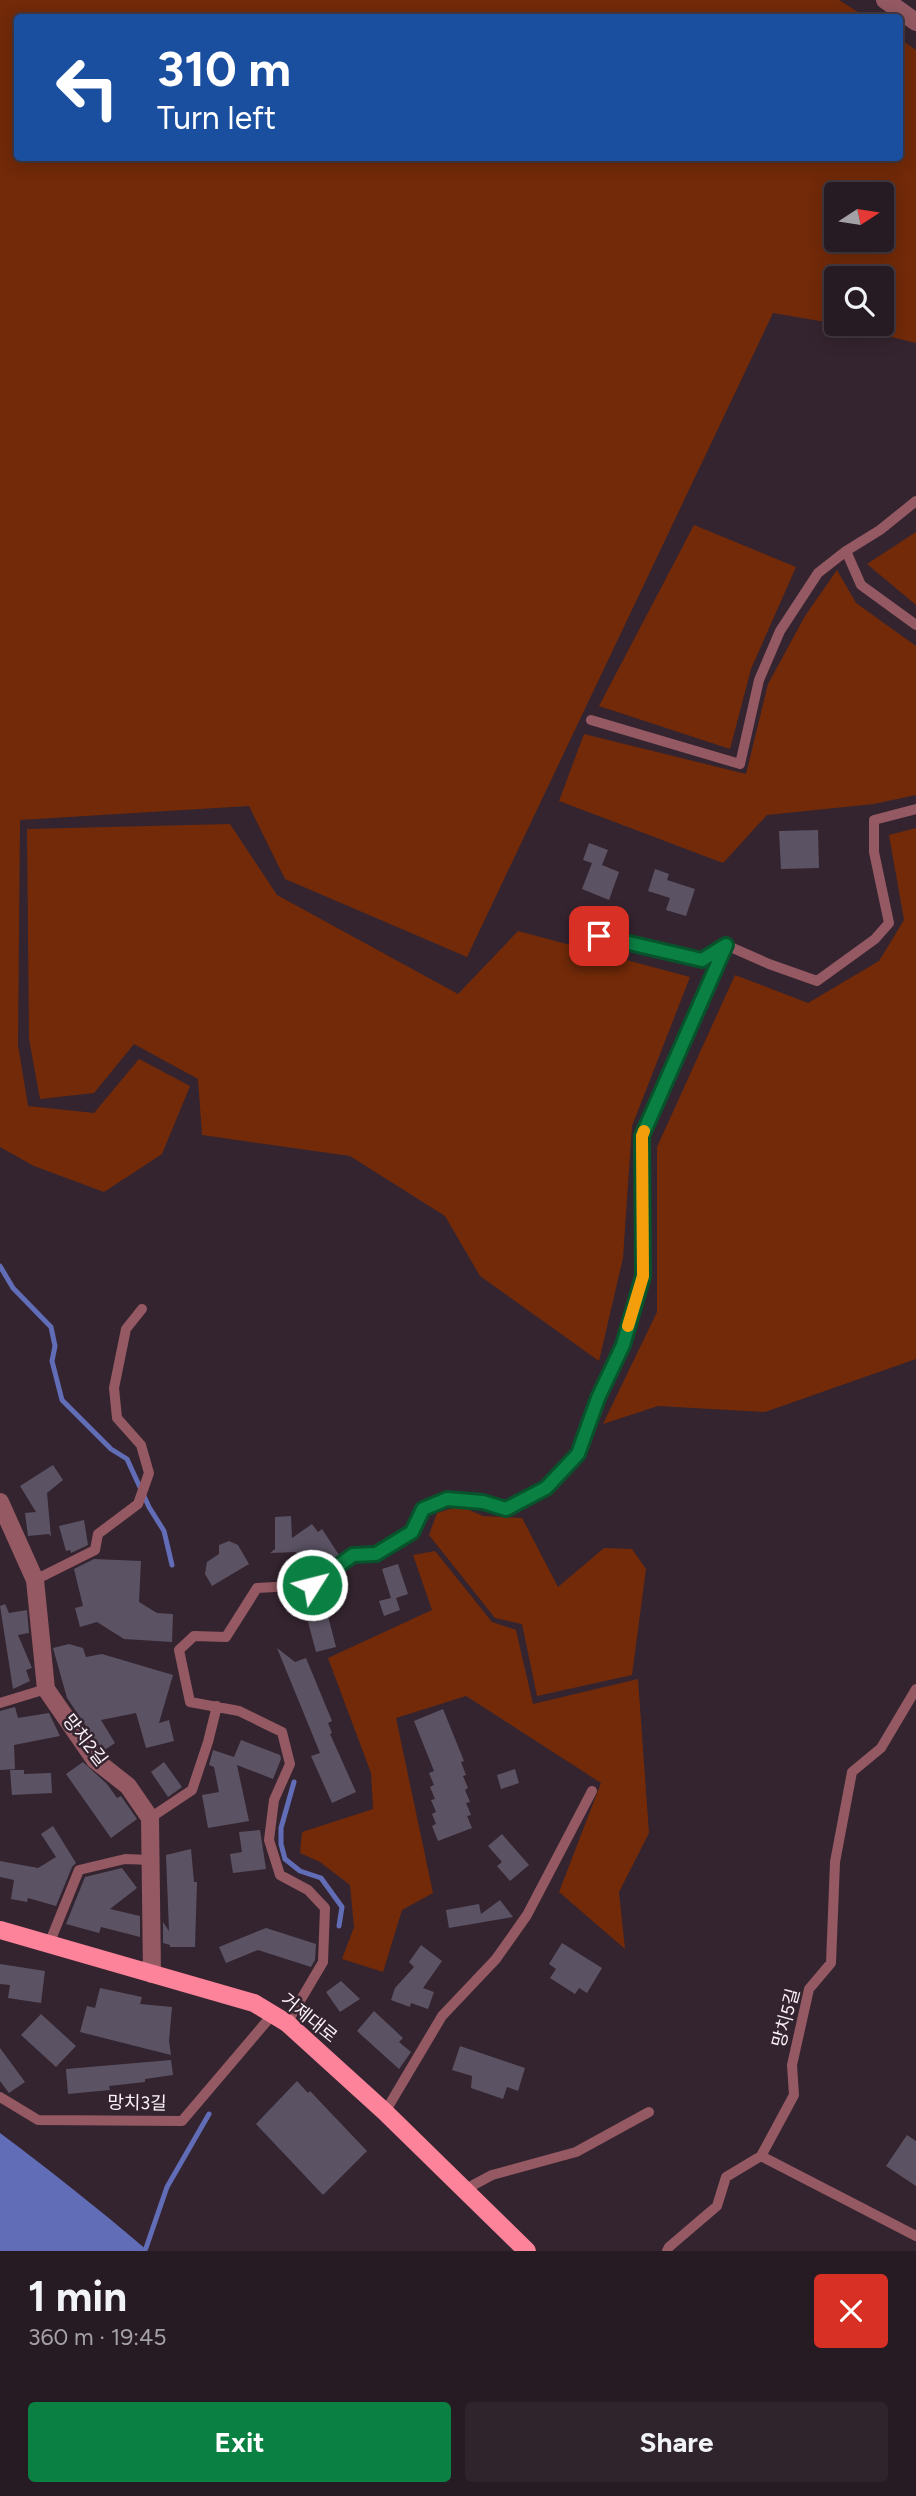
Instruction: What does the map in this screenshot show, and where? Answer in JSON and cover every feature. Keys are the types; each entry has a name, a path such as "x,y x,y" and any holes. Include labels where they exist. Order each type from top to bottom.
{"main road":[{"name":"거제대로","path":"0,1930 254,2003 280,2018 385,2112 527,2251"}],"street":[{"path":"885,0 916,22"},
{"name":"망치2길","path":"0,1502 35,1580 46,1689 95,1760 128,1786 150,1818"},
{"path":"150,1818 152,1974"}],"lane":[{"path":"590,720 740,764 759,680 780,631 818,573 846,551 880,530 916,500"},
{"path":"846,551 861,585 916,625"},
{"path":"726,945 817,981 875,939 888,923 874,852 874,820 916,809"},
{"path":"599,936 702,960 726,945"},
{"path":"280,2018 323,1962 325,1908 308,1890 280,1875 270,1840 274,1800 290,1764 282,1732 239,1711 190,1702 179,1650 194,1636 226,1637 257,1588 312,1585 353,1555 376,1554 412,1532 423,1509 447,1499 483,1502 506,1509 546,1488 578,1454 598,1398 623,1345 643,1276 642,1136 726,945"},
{"path":"35,1580 95,1550 98,1534 138,1504 149,1473 141,1445 117,1418 114,1388 127,1329 142,1309"},
{"path":"0,1703 46,1689"},
{"name":"망치5길","path":"761,2156 794,2095 792,2065 809,1989 831,1964 835,1862 852,1772 880,1748 916,1689"},
{"path":"150,1818 191,1790 208,1742 216,1706"},
{"path":"385,2112 442,2015 496,1959 527,1915 592,1791"},
{"path":"49,1944 79,1870 125,1859 152,1860"},
{"name":"망치3길","path":"0,2097 38,2120 182,2121 280,2018"},
{"path":"464,2190 492,2175 576,2152 649,2112"},
{"path":"667,2251 717,2206 726,2177 761,2156 916,2236"}],"shaded area":[{"path":"0,0 839,0 861,14 14,14 14,161 903,161 903,41 916,50 916,343 887,336 894,336 894,266 824,266 824,322 773,313 467,957 285,879 249,806 20,820 18,1045 28,1106 94,1113 139,1059 190,1086 162,1154 104,1192 34,1166 0,1147"},
{"path":"694,525 796,567 751,669 730,749 599,706"},
{"path":"916,532 916,605 867,564"},
{"path":"837,570 856,603 916,646 916,795 874,804 767,815 723,863 559,801 584,734 746,774 768,684 805,616"},
{"path":"230,824 277,895 458,994 518,931 690,977 632,1126 623,1258 599,1361 480,1276 445,1216 350,1156 202,1135 198,1079 134,1044 94,1093 40,1099 29,1039 27,829"},
{"path":"916,828 916,1359 765,1412 658,1406 603,1424 657,1312 657,1147 735,975 808,1003 879,961 904,920 889,835"},
{"path":"460,1506 483,1516 522,1518 558,1587 604,1548 632,1549 646,1569 632,1675 537,1696 522,1624 495,1618 429,1535 437,1513"},
{"path":"435,1551 492,1622 516,1630 533,1704 638,1679 649,1833 619,1892 625,1949 559,1892 601,1783 466,1696 396,1718 433,1893 402,1910 383,1972 342,1959 354,1927 350,1885 320,1862 300,1853 302,1832 373,1809 371,1773 328,1658 432,1610 413,1555"}],"water":[{"path":"0,2133 75,2191 148,2251 0,2251"}],"building":[{"path":"818,830 819,868 781,869 779,831"},
{"path":"589,843 608,850 602,865 619,872 609,900 582,889 592,863 583,860"},
{"path":"655,869 669,874 667,880 695,889 686,916 666,910 670,898 648,891"},
{"path":"53,1465 63,1480 47,1493 51,1537 49,1534 28,1536 25,1513 36,1512 20,1486"},
{"path":"291,1516 292,1538 312,1524 318,1532 322,1529 339,1555 312,1575 296,1552 270,1553 275,1549 275,1517"},
{"path":"84,1520 88,1545 71,1553 70,1550 66,1551 59,1526"},
{"path":"229,1541 238,1545 249,1564 212,1586 205,1574 207,1562 219,1554 219,1545"},
{"path":"94,1559 141,1561 139,1602 157,1613 173,1614 172,1642 124,1639 97,1622 80,1627 75,1608 83,1606 74,1569"},
{"path":"398,1564 408,1594 396,1598 400,1610 384,1616 379,1601 391,1598 382,1569"},
{"path":"5,1604 9,1613 27,1610 29,1633 18,1635 32,1668 26,1670 30,1681 13,1689 0,1606"},
{"path":"328,1616 336,1647 316,1652 308,1622"},
{"path":"69,1644 83,1648 86,1657 102,1654 173,1675 159,1723 169,1720 174,1741 146,1748 136,1713 101,1720 115,1743 103,1751 67,1698 53,1648"},
{"path":"277,1648 295,1662 306,1658 332,1721 328,1723 332,1733 330,1734 356,1792 332,1803 311,1756 320,1753"},
{"path":"15,1707 18,1718 49,1713 60,1736 14,1745 15,1769 0,1770 0,1711"},
{"path":"443,1709 464,1761 461,1762 466,1775 463,1776 468,1788 465,1790 470,1802 466,1803 471,1815 467,1816 472,1828 438,1841 432,1826 436,1824 432,1814 436,1812 430,1787 434,1785 429,1773 434,1771 414,1721"},
{"path":"241,1740 280,1755 281,1759 273,1779 237,1765 249,1821 208,1828 202,1795 219,1792 214,1767 209,1765 213,1750 234,1757"},
{"path":"83,1762 107,1784 117,1798 121,1796 137,1819 111,1838 66,1774"},
{"path":"164,1762 182,1787 168,1797 151,1772"},
{"path":"515,1769 519,1783 501,1789 497,1775"},
{"path":"10,1770 24,1770 24,1774 51,1773 52,1793 12,1795"},
{"path":"53,1826 76,1863 56,1906 28,1898 27,1902 11,1899 14,1880 0,1877 0,1861 38,1868 56,1857 41,1834"},
{"path":"260,1830 266,1869 233,1873 230,1854 242,1852 239,1832"},
{"path":"502,1834 529,1865 510,1881 497,1866 502,1862 488,1846"},
{"path":"191,1849 194,1882 197,1882 195,1947 170,1947 163,1943 163,1922 169,1931 166,1855"},
{"path":"122,1868 137,1888 110,1909 140,1916 140,1937 101,1927 99,1933 66,1924 85,1877"},
{"path":"500,1900 513,1917 449,1928 446,1910 479,1904 481,1914"},
{"path":"266,1928 316,1944 315,1960 311,1967 258,1950 226,1963 219,1947"},
{"path":"562,1943 602,1968 587,1993 579,1988 575,1994 550,1978 556,1969 549,1964"},
{"path":"421,1945 442,1961 423,1988 434,1992 428,2009 411,2003 410,2007 391,2000 395,1988 414,1967 409,1962"},
{"path":"0,1964 45,1971 41,2003 8,1998 10,1985 0,1984"},
{"path":"341,1981 360,1999 340,2012 326,1992"},
{"path":"100,1988 142,1997 140,2004 172,2007 169,2041 171,2055 80,2032 87,2006 95,2008"},
{"path":"374,2011 403,2038 399,2042 411,2052 399,2069 357,2031"},
{"path":"41,2014 76,2046 56,2067 21,2035"},
{"path":"460,2046 525,2068 518,2091 507,2087 503,2099 471,2088 472,2076 452,2070"},
{"path":"0,2048 25,2082 9,2093 0,2081"},
{"path":"171,2060 173,2075 145,2079 145,2082 109,2086 110,2090 68,2094 66,2069"},
{"path":"297,2081 308,2093 310,2091 367,2151 323,2195 256,2124"},
{"path":"907,2135 916,2141 916,2186 886,2166"}],"waterway":[{"path":"0,1266 13,1288 51,1327 55,1346 52,1361 62,1400 111,1449 127,1459 149,1507 164,1531 172,1565"},
{"path":"294,1782 281,1828 285,1859 300,1871 321,1878 342,1907 339,1926"},
{"path":"146,2248 167,2187 209,2114"}],"slow traffic":[{"path":"628,1326 643,1276 644,1131"}],"route":[{"path":"312,1585 353,1555 376,1554 412,1532 423,1509 447,1499 483,1502 506,1509 546,1488 578,1454 598,1398 623,1345 643,1276 642,1136 726,945 702,960 599,936"}]}
